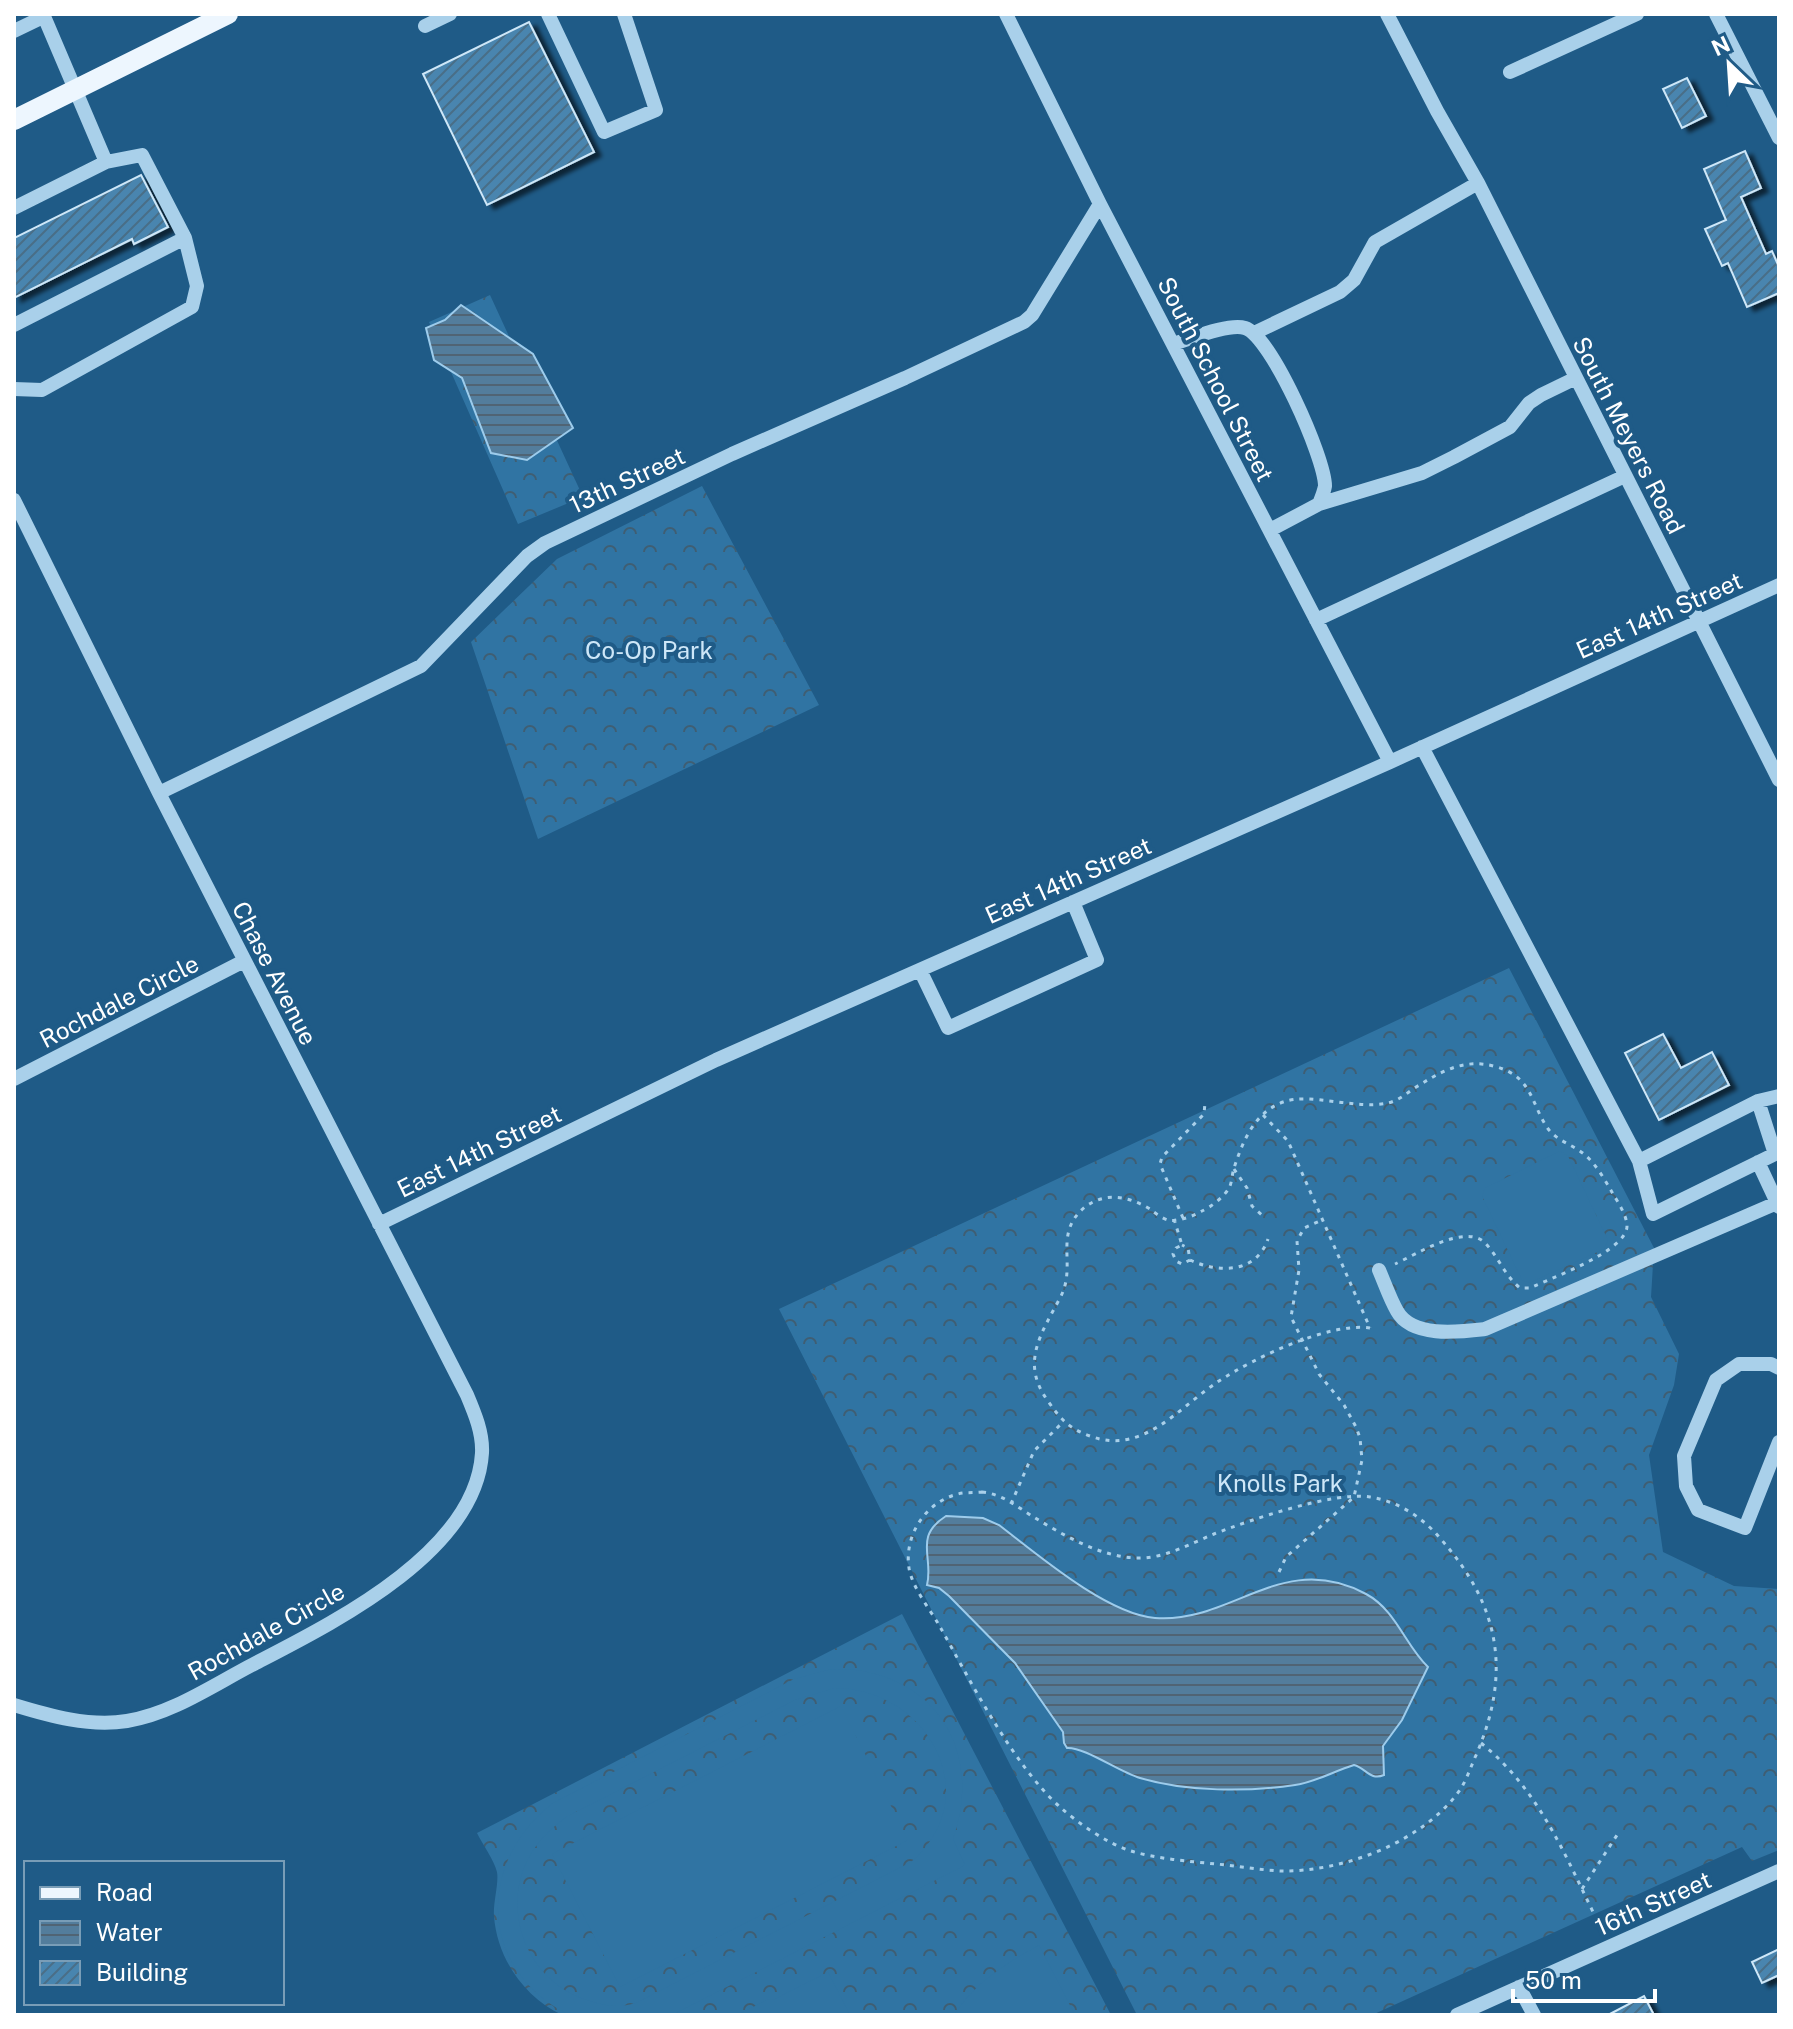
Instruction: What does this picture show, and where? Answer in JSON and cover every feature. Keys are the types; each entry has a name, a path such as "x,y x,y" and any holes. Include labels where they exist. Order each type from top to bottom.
{"main road":[{"path":"14,120 218,16"}],"street":[{"path":"425,26 450,14"},
{"path":"548,14 604,132 656,110 624,14"},
{"name":"South School Street","path":"1006,14 1100,204 1390,762"},
{"name":"South Meyers Road","path":"1387,14 1478,183 1779,780"},
{"path":"1510,72 1637,14"},
{"path":"1716,14 1779,138"},
{"path":"21,23 43,16 106,162"},
{"path":"14,208 106,162 142,155 185,238 197,286 192,307 42,390 14,389"},
{"path":"1254,333 1340,292 1354,280 1375,242 1478,183"},
{"name":"13th Street","path":"159,793 421,666 527,556 545,543 732,454 1024,322 1032,315 1100,204"},
{"path":"14,325 185,238"},
{"path":"1173,344 1229,328 1245,328 1254,333 1297,402 1316,447 1325,487 1319,504"},
{"path":"1270,530 1319,504 1422,473 1510,427 1529,403 1576,378"},
{"path":"1316,620 1625,476"},
{"name":"Chase Avenue","path":"14,500 244,961 467,1395 481,1435 480,1469"},
{"name":"East 14th Street","path":"379,1224 716,1060 1390,762 1779,585"},
{"path":"1422,747 1639,1161 1653,1214 1775,1154 1758,1101"},
{"path":"920,970 948,1028 1097,960 1073,902"},
{"name":"Rochdale Circle","path":"14,1079 244,961"},
{"path":"1639,1161 1758,1101 1779,1096"},
{"path":"1379,1270 1397,1313 1407,1324 1423,1329 1485,1329 1778,1204 1758,1162"},
{"path":"1779,1368 1771,1364 1739,1364 1716,1380 1684,1456 1686,1486 1698,1510 1745,1528 1779,1442"},
{"name":"Rochdale Circle","path":"14,1705 64,1718 102,1723 129,1721 175,1705 327,1626 407,1571 433,1547 465,1507 480,1469"},
{"name":"16th Street","path":"1457,2015 1779,1871"},
{"path":"1519,1987 1534,2015"}],"path":[{"path":"1263,1115 1288,1141 1370,1328 1326,1331 1221,1379 1145,1435 1110,1441 1076,1431 1063,1422 1038,1386 1035,1352 1037,1340 1068,1283 1066,1240 1073,1219 1089,1204 1121,1196 1137,1201 1167,1220 1202,1212 1229,1188 1246,1134 1263,1115 1284,1101 1372,1106 1393,1102 1448,1068 1468,1063 1496,1066 1524,1083 1550,1131 1584,1154 1597,1168 1627,1224 1624,1238 1612,1249 1530,1288 1520,1288 1510,1280 1484,1240 1470,1235 1456,1236 1379,1270"},
{"path":"1183,1218 1160,1164 1162,1157 1204,1114 1205,1103"},
{"path":"1234,1169 1247,1188 1252,1206 1263,1216"},
{"path":"1174,1219 1182,1245 1188,1248 1190,1260"},
{"path":"1279,1572 1286,1557 1354,1497 1362,1460 1360,1438 1344,1405 1319,1374 1291,1317 1299,1270 1297,1241 1304,1228 1322,1220"},
{"path":"1190,1260 1204,1267 1230,1270 1258,1257 1268,1239"},
{"path":"1182,1245 1173,1254 1176,1261 1182,1264 1190,1260"},
{"path":"1011,1504 1034,1451 1063,1422"},
{"path":"982,1492 993,1493 1011,1504 1089,1547 1137,1558 1167,1553 1243,1523 1345,1496 1371,1497 1410,1511 1455,1555 1486,1606 1495,1639 1497,1662 1493,1702 1481,1743 1463,1786 1451,1801 1402,1840 1359,1860 1321,1868 1281,1871 1194,1862 1127,1850 1094,1832 1059,1807 1025,1766 984,1703 909,1573 909,1542 916,1527 940,1502 956,1494 982,1492"},
{"path":"1481,1743 1517,1775 1532,1795 1596,1918"},
{"path":"1582,1889 1619,1832"}],"green space":[{"path":"490,295 583,497 518,524 429,322"},
{"name":"Co-Op Park","path":"702,486 819,705 538,839 471,642 557,559"},
{"name":"Knolls Park","path":"1509,968 1654,1248 1651,1297 1679,1354 1674,1385 1649,1455 1663,1552 1734,1586 1779,1589 1779,1850 1752,1861 1742,1847 1372,2015 1137,2015 779,1309"},
{"path":"1560,1151 1568,1156 1608,1240 1604,1249 1529,1283 1522,1280 1482,1196 1485,1188"},
{"path":"902,1614 1111,2015 562,2015 536,1998 515,1974 501,1947 494,1916 497,1872 477,1833"},
{"path":"828,1670 877,1674 905,1686 928,1703 945,1724 956,1749 962,1777 961,1807 953,1839 965,1865 672,2015 570,2015 540,1996 518,1972 504,1944 498,1915 500,1884 510,1855 528,1827 553,1803 794,1679","holes":["835,1688 868,1693 897,1706 920,1726 937,1751 945,1779 944,1808 933,1836 911,1862 636,2003 611,2006 587,2000 550,1979 536,1963 520,1924 517,1903 520,1882 531,1854 556,1825 568,1816 795,1700"]},
{"path":"841,1706 908,1840 620,1987 552,1854"},
{"path":"1039,1945 1075,2015 954,2015 981,1984"},
{"path":"828,1972 850,2015 737,2015 775,1999"}],"water":[{"path":"461,305 533,354 573,428 527,460 491,453 462,378 434,360 426,328 445,320"},
{"path":"946,1516 983,1518 999,1525 1095,1595 1136,1614 1155,1618 1183,1617 1283,1583 1308,1580 1336,1582 1366,1594 1393,1618 1428,1667 1402,1720 1383,1746 1384,1775 1372,1775 1354,1765 1295,1785 1237,1790 1197,1788 1140,1778 1083,1751 1067,1748 1063,1732 1015,1663 949,1596 939,1588 927,1585 927,1540 936,1524"}],"building":[{"path":"529,22 594,152 487,205 423,74"},
{"path":"1687,78 1706,116 1682,128 1663,89"},
{"path":"1745,151 1761,188 1741,197 1766,254 1772,251 1779,267 1779,293 1747,307 1728,263 1722,266 1705,229 1726,220 1704,169"},
{"path":"141,175 168,227 134,244 132,239 14,298 14,238"},
{"path":"1663,1034 1681,1068 1712,1052 1729,1085 1659,1120 1625,1053"},
{"path":"1779,1949 1779,1975 1762,1983 1752,1962"},
{"path":"1644,1996 1654,2015 1608,2015"}]}
